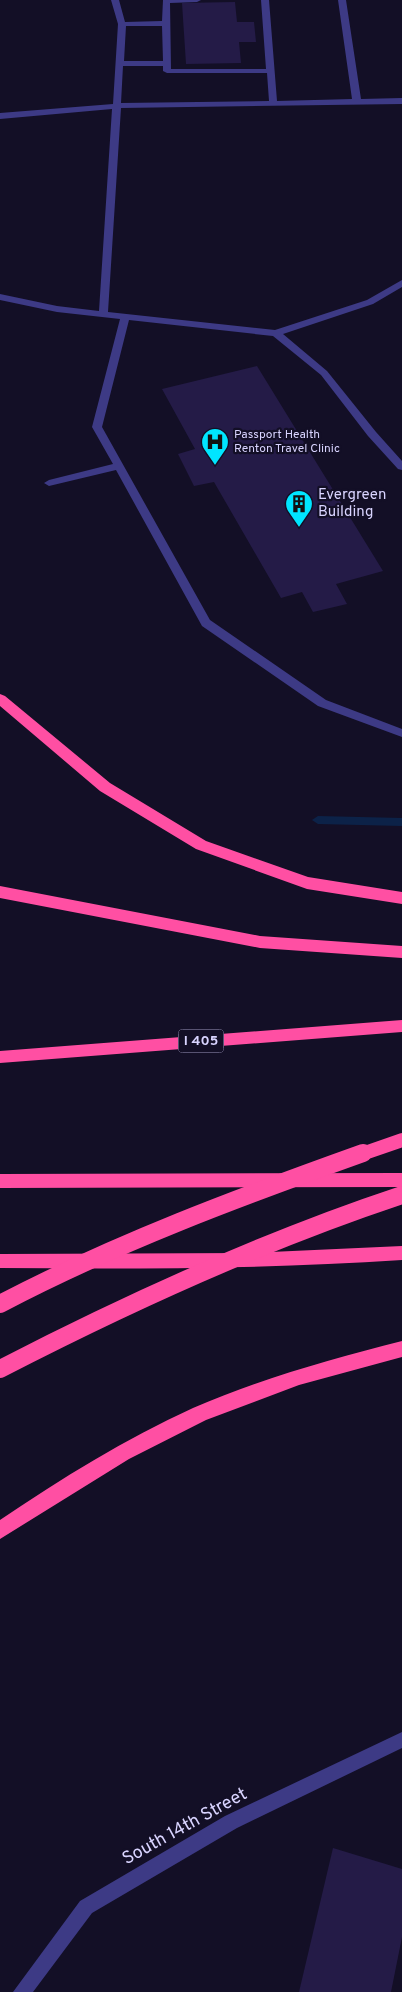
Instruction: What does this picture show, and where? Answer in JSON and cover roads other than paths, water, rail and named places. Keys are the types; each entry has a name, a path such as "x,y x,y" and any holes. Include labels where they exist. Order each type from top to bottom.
{"highway":[{"path":"0,699 105,787 201,845 307,883 402,898"},
{"path":"0,892 260,942 402,952"},
{"name":"I 405","path":"0,1057 402,1026"},
{"path":"0,1304 40,1283 203,1212 333,1163 402,1140"},
{"path":"0,1181 402,1180"},
{"path":"0,1369 159,1289 271,1240 402,1195"},
{"path":"0,1261 151,1262 353,1257 402,1253"},
{"path":"0,1530 43,1501 200,1414 282,1383 402,1348"}],"street":[{"path":"104,314 115,106 122,24 115,0"},
{"path":"197,0 166,1 168,71 271,71"},
{"path":"265,0 273,102"},
{"path":"342,0 357,102"},
{"path":"122,24 167,23"},
{"path":"118,64 167,63"},
{"path":"0,116 115,106 402,101"},
{"path":"0,296 57,309 276,332 370,302 402,283"},
{"path":"125,316 97,427 206,623 322,703 402,733"},
{"path":"276,332 324,373 372,434 402,467"},
{"path":"49,483 119,466"},
{"name":"South 14th Street","path":"22,1992 86,1907 231,1822 402,1740"}],"waterway":[{"path":"318,820 402,822"}],"place":[{"name":"Passport Health Renton Travel Clinic","path":"215,466"},
{"name":"Evergreen Building","path":"299,528"}]}
